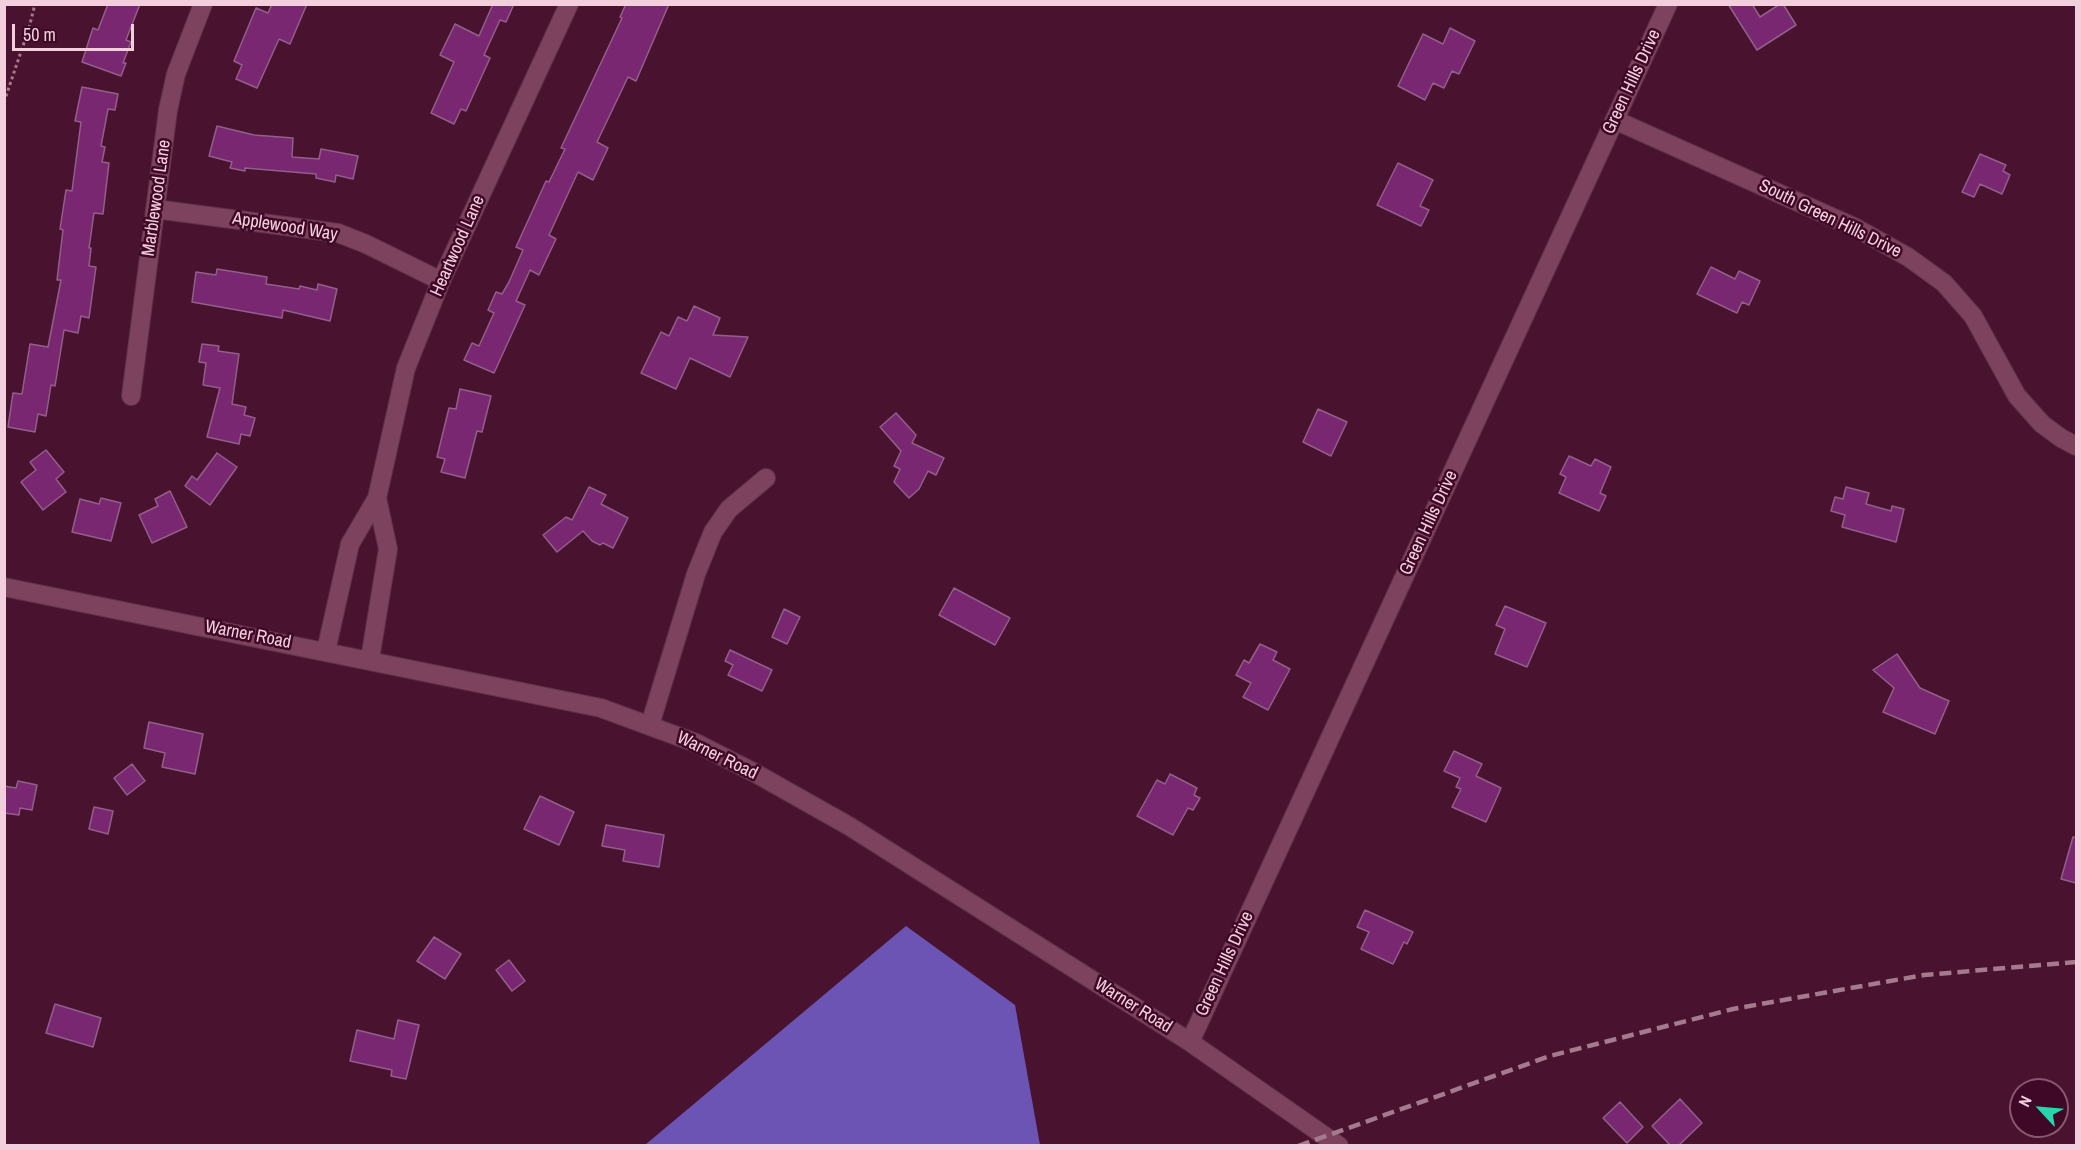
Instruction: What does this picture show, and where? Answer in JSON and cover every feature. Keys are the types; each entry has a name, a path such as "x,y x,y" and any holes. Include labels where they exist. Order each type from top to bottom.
{"street":[{"name":"Marblewood Lane","path":"131,396 168,110 176,74 203,4"},
{"name":"Heartwood Lane","path":"326,651 350,544 377,498 406,368 441,281 569,4"},
{"name":"Green Hills Drive","path":"1190,1042 1668,4"},
{"name":"South Green Hills Drive","path":"1615,120 1856,228 1908,257 1944,283 1973,316 2017,396 2042,424 2076,446"},
{"name":"Applewood Way","path":"155,208 338,233 366,244 441,281"},
{"path":"650,725 696,574 713,532 729,509 766,478"},
{"name":"Heartwood Lane","path":"370,659 388,549 377,498"},
{"name":"Warner Road","path":"4,586 601,708 706,748 849,826 1190,1042 1339,1146"}],"path":[{"path":"4,102 35,4"}],"shaded area":[{"path":"906,926 1015,1005 1040,1145 645,1145"}],"building":[{"path":"108,4 140,4 126,40 131,42 121,76 82,62 93,28 98,30"},
{"path":"272,4 307,4 290,44 279,39 257,88 236,79 242,65 234,61 256,8 268,13"},
{"path":"493,4 514,4 506,22 500,20 484,55 490,58 466,111 461,109 454,124 431,113 454,62 440,55 455,24 479,36"},
{"path":"626,4 669,4 636,81 628,77 597,142 608,148 593,180 578,172 549,235 556,239 539,275 530,270 516,301 525,305 494,373 464,360 472,343 479,346 494,313 488,310 496,292 502,294 509,282 523,250 516,247 546,181 549,182 565,149 561,148 622,18 620,17"},
{"path":"1728,4 1752,4 1760,17 1783,4 1796,25 1757,50"},
{"path":"1450,28 1475,41 1459,74 1452,71 1444,88 1433,83 1425,100 1398,86 1423,34 1443,44"},
{"path":"82,87 118,94 115,110 108,109 101,146 105,147 102,162 109,163 103,214 94,213 89,248 91,248 89,266 96,267 89,318 81,316 78,333 64,330 55,386 51,385 46,416 38,414 35,432 8,427 13,393 22,394 30,344 48,347 61,280 57,280 63,230 60,229 66,190 72,191 81,122 75,121"},
{"path":"217,126 254,135 293,138 292,157 319,159 321,149 358,156 353,179 336,175 335,182 316,178 316,174 245,168 245,171 230,168 232,162 209,156"},
{"path":"1980,154 2006,165 2003,171 2010,175 2002,194 1980,184 1974,197 1962,192"},
{"path":"1398,163 1433,180 1420,206 1429,210 1421,226 1377,205"},
{"path":"1711,267 1735,279 1739,271 1760,281 1749,305 1742,302 1737,313 1697,294"},
{"path":"217,269 267,277 266,284 299,289 300,286 317,290 318,284 337,289 330,321 283,310 282,318 192,302 196,272 216,275"},
{"path":"694,306 720,318 713,335 748,337 730,377 690,358 676,389 641,373 661,332 669,336 678,317 687,321"},
{"path":"202,344 219,346 218,351 239,354 232,404 246,407 244,415 255,418 250,436 241,434 239,444 207,437 220,388 203,385 206,363 199,362"},
{"path":"460,389 491,396 482,432 477,431 465,478 441,472 445,459 437,457 449,408 456,409"},
{"path":"1318,409 1347,422 1331,456 1303,442"},
{"path":"896,413 916,435 912,443 944,458 936,475 928,471 919,489 909,498 894,482 900,469 894,466 901,451 880,427"},
{"path":"46,450 64,472 56,479 66,492 43,510 21,482 36,470 30,462"},
{"path":"217,453 237,467 210,505 185,486 192,476 197,480"},
{"path":"1569,456 1591,466 1595,459 1611,467 1600,493 1606,496 1599,511 1559,493 1566,477 1560,474"},
{"path":"589,487 606,495 601,504 628,518 613,548 592,541 583,531 557,552 543,535 566,517 572,520"},
{"path":"1846,487 1869,493 1866,504 1891,511 1892,506 1904,509 1896,542 1842,527 1845,515 1831,511 1835,497 1843,499"},
{"path":"170,491 187,527 152,543 139,515 158,506 155,499"},
{"path":"101,498 121,503 111,541 72,532 80,499 99,504"},
{"path":"954,588 1010,618 995,645 939,615"},
{"path":"1505,606 1546,623 1527,667 1495,654 1505,629 1496,625"},
{"path":"784,609 800,617 787,644 772,637"},
{"path":"1260,644 1277,652 1273,660 1290,669 1268,710 1243,697 1251,683 1236,675 1244,660 1249,663"},
{"path":"730,650 772,670 762,691 728,675 733,665 725,661"},
{"path":"1897,654 1920,688 1949,701 1935,734 1883,712 1894,688 1873,670"},
{"path":"149,722 203,734 195,774 162,767 165,753 144,748"},
{"path":"1454,751 1482,764 1476,776 1501,788 1486,822 1452,807 1461,789 1456,787 1460,778 1444,771"},
{"path":"132,764 145,781 127,795 114,778"},
{"path":"1170,774 1197,788 1194,795 1200,798 1193,810 1188,808 1173,835 1137,816 1157,780 1165,784"},
{"path":"18,781 37,785 32,810 20,808 19,815 4,813 4,786 16,788"},
{"path":"540,796 574,812 559,845 524,829"},
{"path":"94,807 113,811 108,834 89,829"},
{"path":"606,825 664,835 659,867 623,861 625,850 602,846"},
{"path":"2073,837 2076,837 2076,883 2061,879"},
{"path":"1365,910 1413,932 1407,944 1404,942 1393,964 1361,949 1369,932 1357,927"},
{"path":"434,937 461,954 445,979 417,961"},
{"path":"509,960 525,981 512,991 496,970"},
{"path":"55,1004 101,1018 93,1047 46,1033"},
{"path":"398,1020 419,1025 406,1079 391,1076 392,1070 350,1061 357,1030 394,1039"},
{"path":"1680,1099 1702,1123 1678,1146 1671,1146 1652,1126"},
{"path":"1620,1102 1643,1127 1627,1143 1603,1118"}],"railway":[{"path":"1298,1146 1550,1056 1733,1009 1924,975 2076,962"}]}
